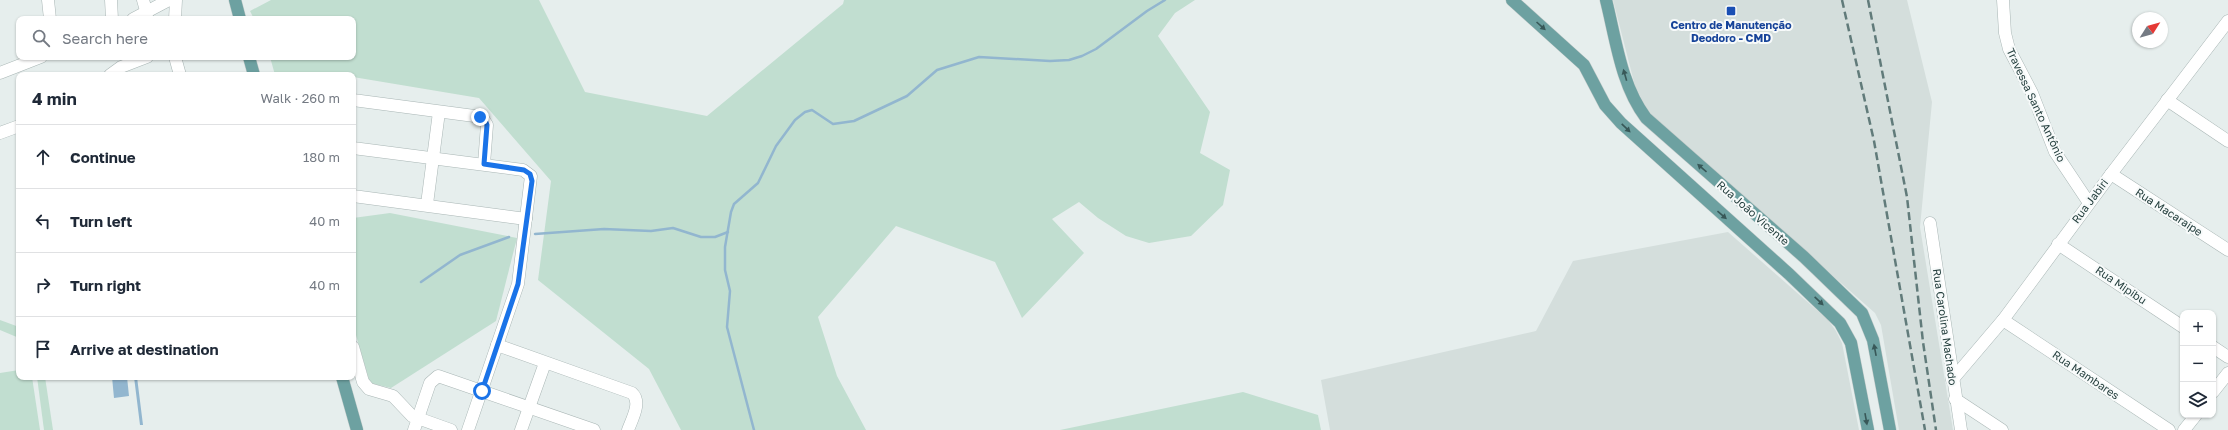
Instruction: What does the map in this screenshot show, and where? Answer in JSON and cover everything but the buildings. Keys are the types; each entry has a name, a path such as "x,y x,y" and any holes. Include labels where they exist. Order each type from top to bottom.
{"main road":[{"path":"235,0 239,16"},
{"name":"Rua João Vicente","path":"1512,0 1584,65 1601,98 1615,117 1632,134 1789,274 1840,323 1851,343 1868,430"},
{"name":"Rua João Vicente","path":"1606,0 1629,87 1635,103 1646,118 1804,257 1862,313 1874,340 1890,430"},
{"path":"250,60 253,72"},
{"path":"1789,274 1804,257"},
{"path":"1858,376 1881,379"},
{"path":"343,380 357,430"}],"street":[{"path":"48,0 50,16"},
{"path":"111,0 112,16"},
{"path":"143,0 147,14"},
{"path":"141,16 169,0"},
{"path":"175,16 176,0"},
{"name":"Travessa Santo Antônio","path":"2003,0 2004,26 2009,49 2032,94 2055,152 2089,202"},
{"name":"Rua Jabiri","path":"1952,380 2002,320 2167,100 2226,29"},
{"path":"0,73 33,60"},
{"path":"114,72 121,67 139,60"},
{"path":"176,60 179,72"},
{"path":"356,100 477,116 485,120 487,125 484,164"},
{"path":"2167,100 2228,141"},
{"path":"427,204 439,112"},
{"path":"0,133 16,127"},
{"path":"356,148 484,164 524,170 530,174 532,181 518,284 468,430"},
{"name":"Rua Macaraipe","path":"2110,174 2228,250"},
{"path":"356,196 427,204 526,219"},
{"name":"Rua Carolina Machado","path":"1930,223 1960,430"},
{"name":"Rua Mipibu","path":"2058,244 2180,325"},
{"name":"Rua Mambares","path":"2002,320 2168,430"},
{"path":"497,345 632,393 637,400 637,404 628,430"},
{"path":"2216,349 2228,357"},
{"path":"356,358 363,382 368,389 393,396 410,414 451,430"},
{"path":"521,430 545,363"},
{"path":"2216,388 2228,373"},
{"path":"414,430 430,383 438,376 594,430"},
{"path":"1955,399 2002,430"},
{"path":"2184,430 2194,418"}],"shaded area":[{"path":"1613,0 1907,0 1932,102 1920,227 1953,430 1899,430 1881,325 1875,313 1656,120 1645,106 1635,86"},
{"path":"1728,232 1828,320 1836,331 1842,343 1859,430 1330,430 1321,380 1536,331 1573,261"}],"green space":[{"path":"271,0 539,0 585,92 707,116 843,4 844,0 1195,0 1175,13 1158,36 1210,112 1200,153 1230,170 1223,205 1191,236 1149,243 1126,236 1098,218 1079,202 1052,219 1084,253 1022,318 995,262 896,226 818,317 837,376 866,430 681,430 649,369 538,280 551,181 479,98 356,78 356,72 274,72 271,60 356,60 356,16 252,16 250,11"},
{"path":"390,213 517,238 496,321 391,388 370,383 356,335 356,218"},
{"path":"0,320 16,326 16,337 0,330"},
{"path":"16,370 16,380 32,380 40,430 0,430 0,373"},
{"path":"37,380 45,380 53,430 44,430"},
{"path":"1243,392 1318,415 1321,430 1060,430"}],"water":[{"path":"112,380 127,380 129,396 114,398"},
{"path":"134,380 137,380 143,425 140,425"}],"waterway":[{"path":"754,430 727,327 730,291 725,270 725,247 731,212 734,204 758,183 776,146 795,120 805,112 812,110 833,124 854,121 907,96 937,70 979,57 1050,61 1069,60 1082,56 1096,49 1147,11 1165,0"},
{"path":"535,234 604,229 651,231 673,228 701,237 715,237 728,232"},
{"path":"421,282 460,255 509,237"}],"railway":[{"path":"1842,0 1874,141 1925,430"},
{"path":"1868,0 1907,197 1923,342 1936,430"}],"place":[{"name":"Centro de Manutenção Deodoro - CMD","path":"1731,11"}],"route":[{"path":"480,117 485,120 487,125 484,164 524,170 530,174 532,181 518,284 482,391"}]}
